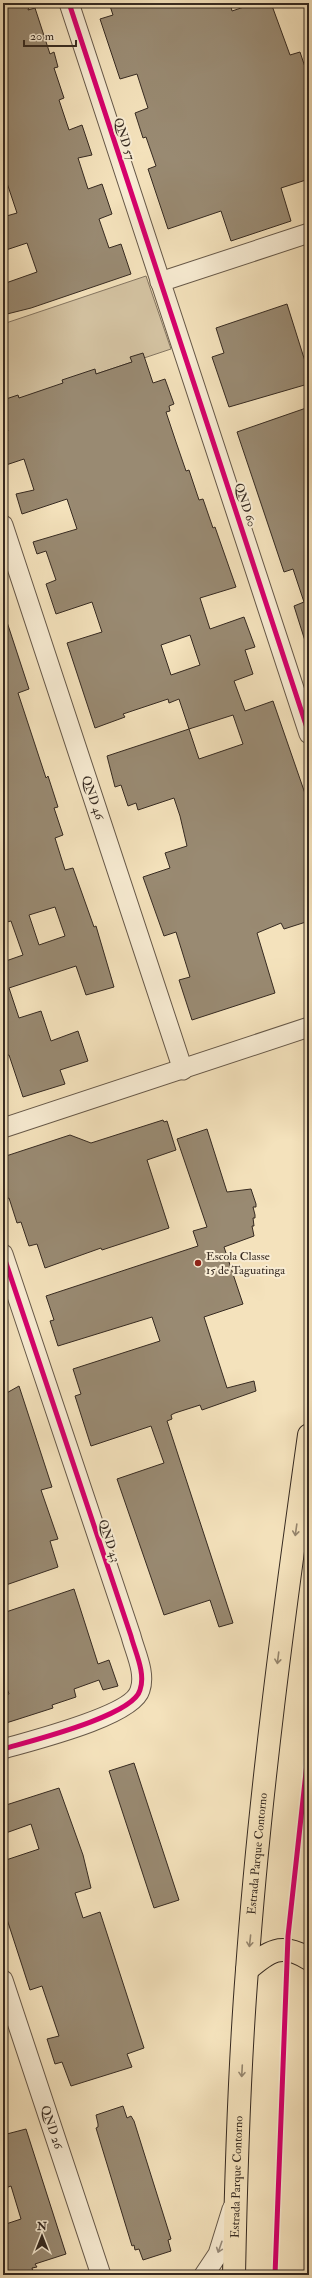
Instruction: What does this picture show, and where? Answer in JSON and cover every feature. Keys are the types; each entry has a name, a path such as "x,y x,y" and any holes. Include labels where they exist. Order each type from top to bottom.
{"highway":[{"name":"Estrada Parque Contorno","path":"234,2275 236,2196 247,1970 277,1666 309,1436"},
{"path":"247,1970 263,1956 276,1950 288,1950 309,1959"}],"street":[{"name":"QND 57","path":"68,3 160,282"},
{"path":"160,282 309,233"},
{"name":"QND 60","path":"160,282 309,734"},
{"name":"QND 46","path":"3,525 182,1070"},
{"path":"3,1128 309,1027"},
{"name":"QND 43","path":"3,1254 131,1636 142,1680 138,1695 120,1709 98,1719 3,1749"},
{"name":"QND 26","path":"3,1980 100,2275"},
{"path":"204,2275 218,2254 236,2196"}],"shaded area":[{"path":"146,276 171,349 3,405 3,324"}],"building":[{"path":"3,3 30,3 28,10 35,8 50,54 54,52 58,67 54,68 64,98 59,100 69,130 82,125 92,155 78,158 88,189 102,184 112,214 99,219 109,248 121,244 131,274 31,308 3,315 3,284 37,272 27,243 3,251 3,217 17,213 7,183 3,184"},
{"path":"109,3 230,3 232,11 256,3 271,3 290,55 300,52 309,79 309,179 281,188 291,221 231,241 221,211 168,229 148,169 156,166 146,137 143,138 135,113 148,108 137,74 120,79 100,19 113,15"},
{"path":"287,304 309,374 305,375 308,384 229,407 212,357 224,353 216,328"},
{"path":"143,353 153,383 165,379 174,404 169,406 170,411 166,412 176,442 186,471 189,470 199,500 203,499 213,528 215,527 236,587 200,598 210,629 244,617 255,647 245,650 253,674 234,681 245,711 273,701 309,805 309,921 284,929 281,923 257,933 275,993 192,1020 179,980 190,977 176,932 164,936 143,877 170,868 165,853 187,846 180,816 174,798 138,810 136,803 128,806 121,785 115,787 107,756 189,729 179,699 169,703 168,699 123,714 125,717 95,728 67,643 102,632 92,602 56,614 46,584 56,580 46,551 37,554 33,542 77,529 67,499 22,514 16,494 34,490 24,459 6,465 3,455 3,433 8,431 3,418 3,400 18,395 19,398 63,383 62,380 95,369 96,374 132,362 130,357","holes":["190,635 200,665 171,675 161,645","233,715 243,744 199,759 189,729"]},
{"path":"309,407 309,644 306,644 294,606 304,602 293,569 284,572 237,432"},
{"path":"6,619 29,689 18,693 46,778 48,776 58,807 54,808 63,835 55,838 65,870 73,868 94,927 96,926 114,987 86,995 76,966 9,988 19,1018 41,1011 51,1041 78,1031 88,1061 60,1070 65,1084 23,1097 9,1055 3,1056 3,962 23,955 11,921 3,923 3,620","holes":["55,907 65,936 39,945 29,915"]},
{"path":"163,1120 164,1122 167,1121 176,1150 147,1160 169,1228 102,1250 101,1248 45,1268 37,1244 29,1246 21,1222 17,1223 9,1198 6,1199 3,1190 3,1157 70,1135 91,1143"},
{"path":"207,1129 227,1192 251,1189 256,1204 256,1207 253,1207 255,1215 255,1218 253,1218 254,1226 252,1226 254,1236 224,1247 243,1304 204,1317 227,1388 254,1381 256,1391 202,1410 200,1405 175,1413 171,1415 172,1419 167,1421 233,1623 219,1627 210,1600 164,1615 117,1479 164,1463 151,1426 91,1446 75,1396 81,1394 73,1369 160,1341 152,1317 58,1346 50,1321 54,1320 46,1296 198,1246 193,1231 207,1227 177,1139"},
{"path":"19,1386 52,1487 41,1490 58,1539 50,1541 58,1567 3,1586 3,1395"},
{"path":"74,1589 98,1664 109,1660 118,1686 103,1690 99,1680 74,1689 76,1697 52,1705 53,1708 3,1724 3,1696 9,1694 3,1677 3,1613"},
{"path":"134,1763 179,1900 154,1908 109,1771"},
{"path":"59,1788 83,1855 91,1888 75,1893 83,1918 100,1912 144,2048 127,2054 132,2067 71,2086 62,2062 55,2064 47,2039 59,2036 42,1986 30,1990 3,1907 3,1861 39,1849 31,1824 3,1834 3,1806"},
{"path":"123,2106 127,2118 131,2116 134,2121 171,2239 168,2240 171,2251 143,2260 139,2249 135,2250 134,2245 132,2246 96,2128 98,2127 98,2124 96,2115"},
{"path":"26,2129 66,2254 35,2264 37,2267 32,2268 34,2275 3,2275 3,2225 21,2219 11,2186 3,2189 3,2135"}],"cycle path":[{"path":"69,3 309,734"},
{"path":"3,1254 131,1636 142,1677 140,1690 133,1700 119,1709 101,1718 56,1734 3,1749"},
{"path":"275,2275 288,1936 309,1745"}],"place":[{"name":"Escola Classe 15 de Taguatinga","path":"198,1263"}]}
